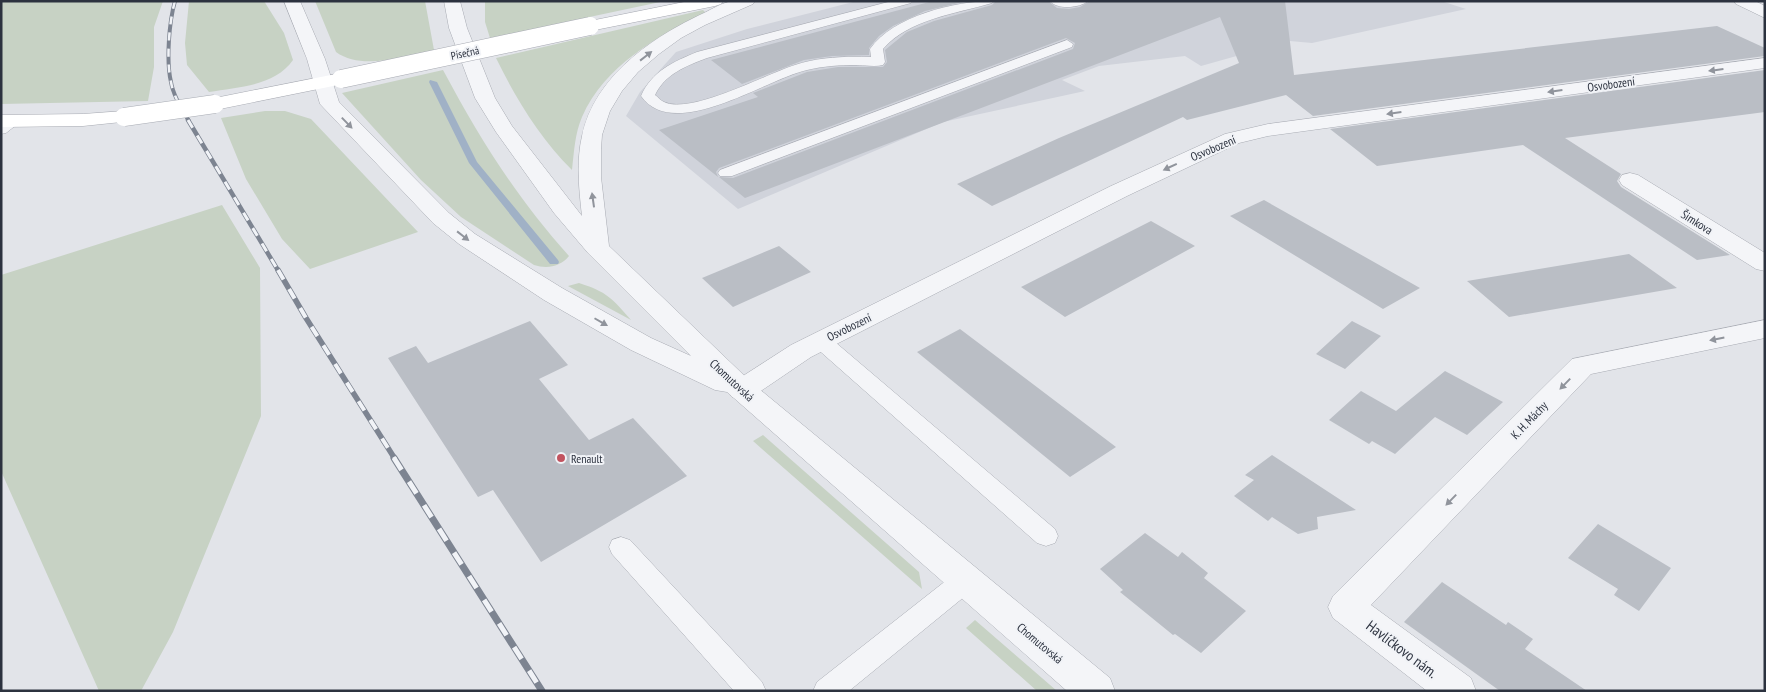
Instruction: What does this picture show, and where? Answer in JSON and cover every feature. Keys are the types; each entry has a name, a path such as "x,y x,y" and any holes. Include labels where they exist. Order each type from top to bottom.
{"main road":[{"name":"Písečná","path":"5,125 124,117 215,104 715,1"}],"street":[{"path":"292,1 312,51 331,81 330,104 424,202 467,239 552,294 641,344 742,390"},
{"name":"Chomutovská","path":"452,1 458,28 486,98 503,128 562,208 597,248 742,390 1096,691"},
{"path":"597,248 590,180 590,152 592,134 604,102 625,75 662,44 701,21 747,1"},
{"path":"1742,1 1765,13"},
{"name":"Osvobození","path":"742,390 811,346 1119,191 1232,138 1278,128 1765,63"},
{"name":"Šimkova","path":"1630,180 1765,264"},
{"name":"K. H. Máchy","path":"1346,607 1582,366 1765,329"},
{"name":"Havlíčkovo nám.","path":"1346,607 1457,691"}],"lane":[{"path":"907,1 702,55 661,75 652,86 648,96 653,103 665,109 693,108 708,104 780,73 802,67 857,59 878,62 876,49 882,40 894,31 914,22 988,1"},
{"path":"1056,1 1059,4 1082,1"},
{"path":"726,173 1068,44"},
{"path":"811,346 1046,536"},
{"path":"621,547 752,691"},
{"path":"827,691 966,580"}],"shaded area":[{"path":"857,1 1441,1 1466,9 1312,43 1290,41 1201,66 1185,56 1099,66 1062,80 1085,91 943,122 738,209 626,116 640,92 676,52 747,29"}],"green space":[{"path":"1,1 163,1 154,27 154,67 148,101 1,104"},
{"path":"189,1 264,1 284,33 293,60 285,69 266,80 244,87 209,92 187,65 185,43"},
{"path":"315,1 425,1 434,50 384,60 358,61 346,58 336,52"},
{"path":"485,1 665,1 490,38 485,22"},
{"path":"703,10 706,13 652,42 635,54 604,82 582,117 575,143 572,170 539,131 496,58"},
{"path":"443,70 500,167 532,212 569,256 562,263 548,267 534,265 461,217 421,180 342,93"},
{"path":"265,111 285,111 311,119 418,232 310,269 282,239 246,179 221,118"},
{"path":"222,205 260,268 261,416 173,632 141,691 99,691 1,471 1,275"},
{"path":"579,283 603,293 619,306 631,320 568,286"},
{"path":"763,435 919,572 922,589 753,441"},
{"path":"975,620 1057,691 1037,691 966,628"}],"building":[{"path":"933,1 967,1 925,11 893,26 879,36 869,48 869,55 832,56 804,60 742,84 711,60"},
{"path":"996,1 1048,1 1057,8 1069,9 1080,7 1090,1 1285,1 1294,75 1717,26 1765,48 1765,56 1313,116 1286,95 1187,120 1183,117 992,206 957,184 1059,138 1239,63 1220,17 745,198 719,177 733,178 1073,49 1075,43 1066,38 719,168 716,172 718,177 659,130 758,97 753,93 807,72 838,67 883,67 887,62 885,50 907,32 934,21 992,5"},
{"path":"1765,70 1765,112 1565,138 1621,174 1617,181 1621,187 1730,255 1697,260 1523,145 1377,166 1330,129"},
{"path":"1264,200 1420,288 1383,309 1230,216"},
{"path":"1151,221 1195,246 1065,317 1021,287"},
{"path":"779,246 811,272 733,307 702,278"},
{"path":"1629,254 1677,288 1509,317 1467,281"},
{"name":"Renault","path":"530,321 568,365 539,379 589,440 633,418 687,476 541,562 493,490 478,497 388,358 416,346 428,363"},
{"path":"1352,321 1381,336 1345,369 1316,354"},
{"path":"960,329 1116,447 1070,477 917,352"},
{"path":"1445,371 1503,402 1467,435 1435,417 1395,454 1372,441 1369,444 1329,420 1361,391 1396,411"},
{"path":"1272,455 1356,510 1317,517 1318,529 1298,534 1272,517 1268,521 1234,496 1254,480 1245,475"},
{"path":"1598,524 1671,568 1639,611 1614,595 1618,589 1568,558"},
{"path":"1145,533 1178,557 1182,552 1208,573 1204,578 1246,611 1201,653 1175,634 1173,635 1120,592 1123,590 1100,569"},
{"path":"1442,582 1506,625 1508,622 1533,639 1525,649 1587,691 1500,691 1404,622"}],"waterway":[{"path":"433,82 473,163 554,262"}],"railway":[{"path":"175,1 169,41 169,73 176,97 189,121"},
{"path":"188,120 279,272"},
{"path":"278,270 395,459"},
{"path":"394,458 542,691"}],"place":[{"name":"Renault","path":"561,458"}]}
